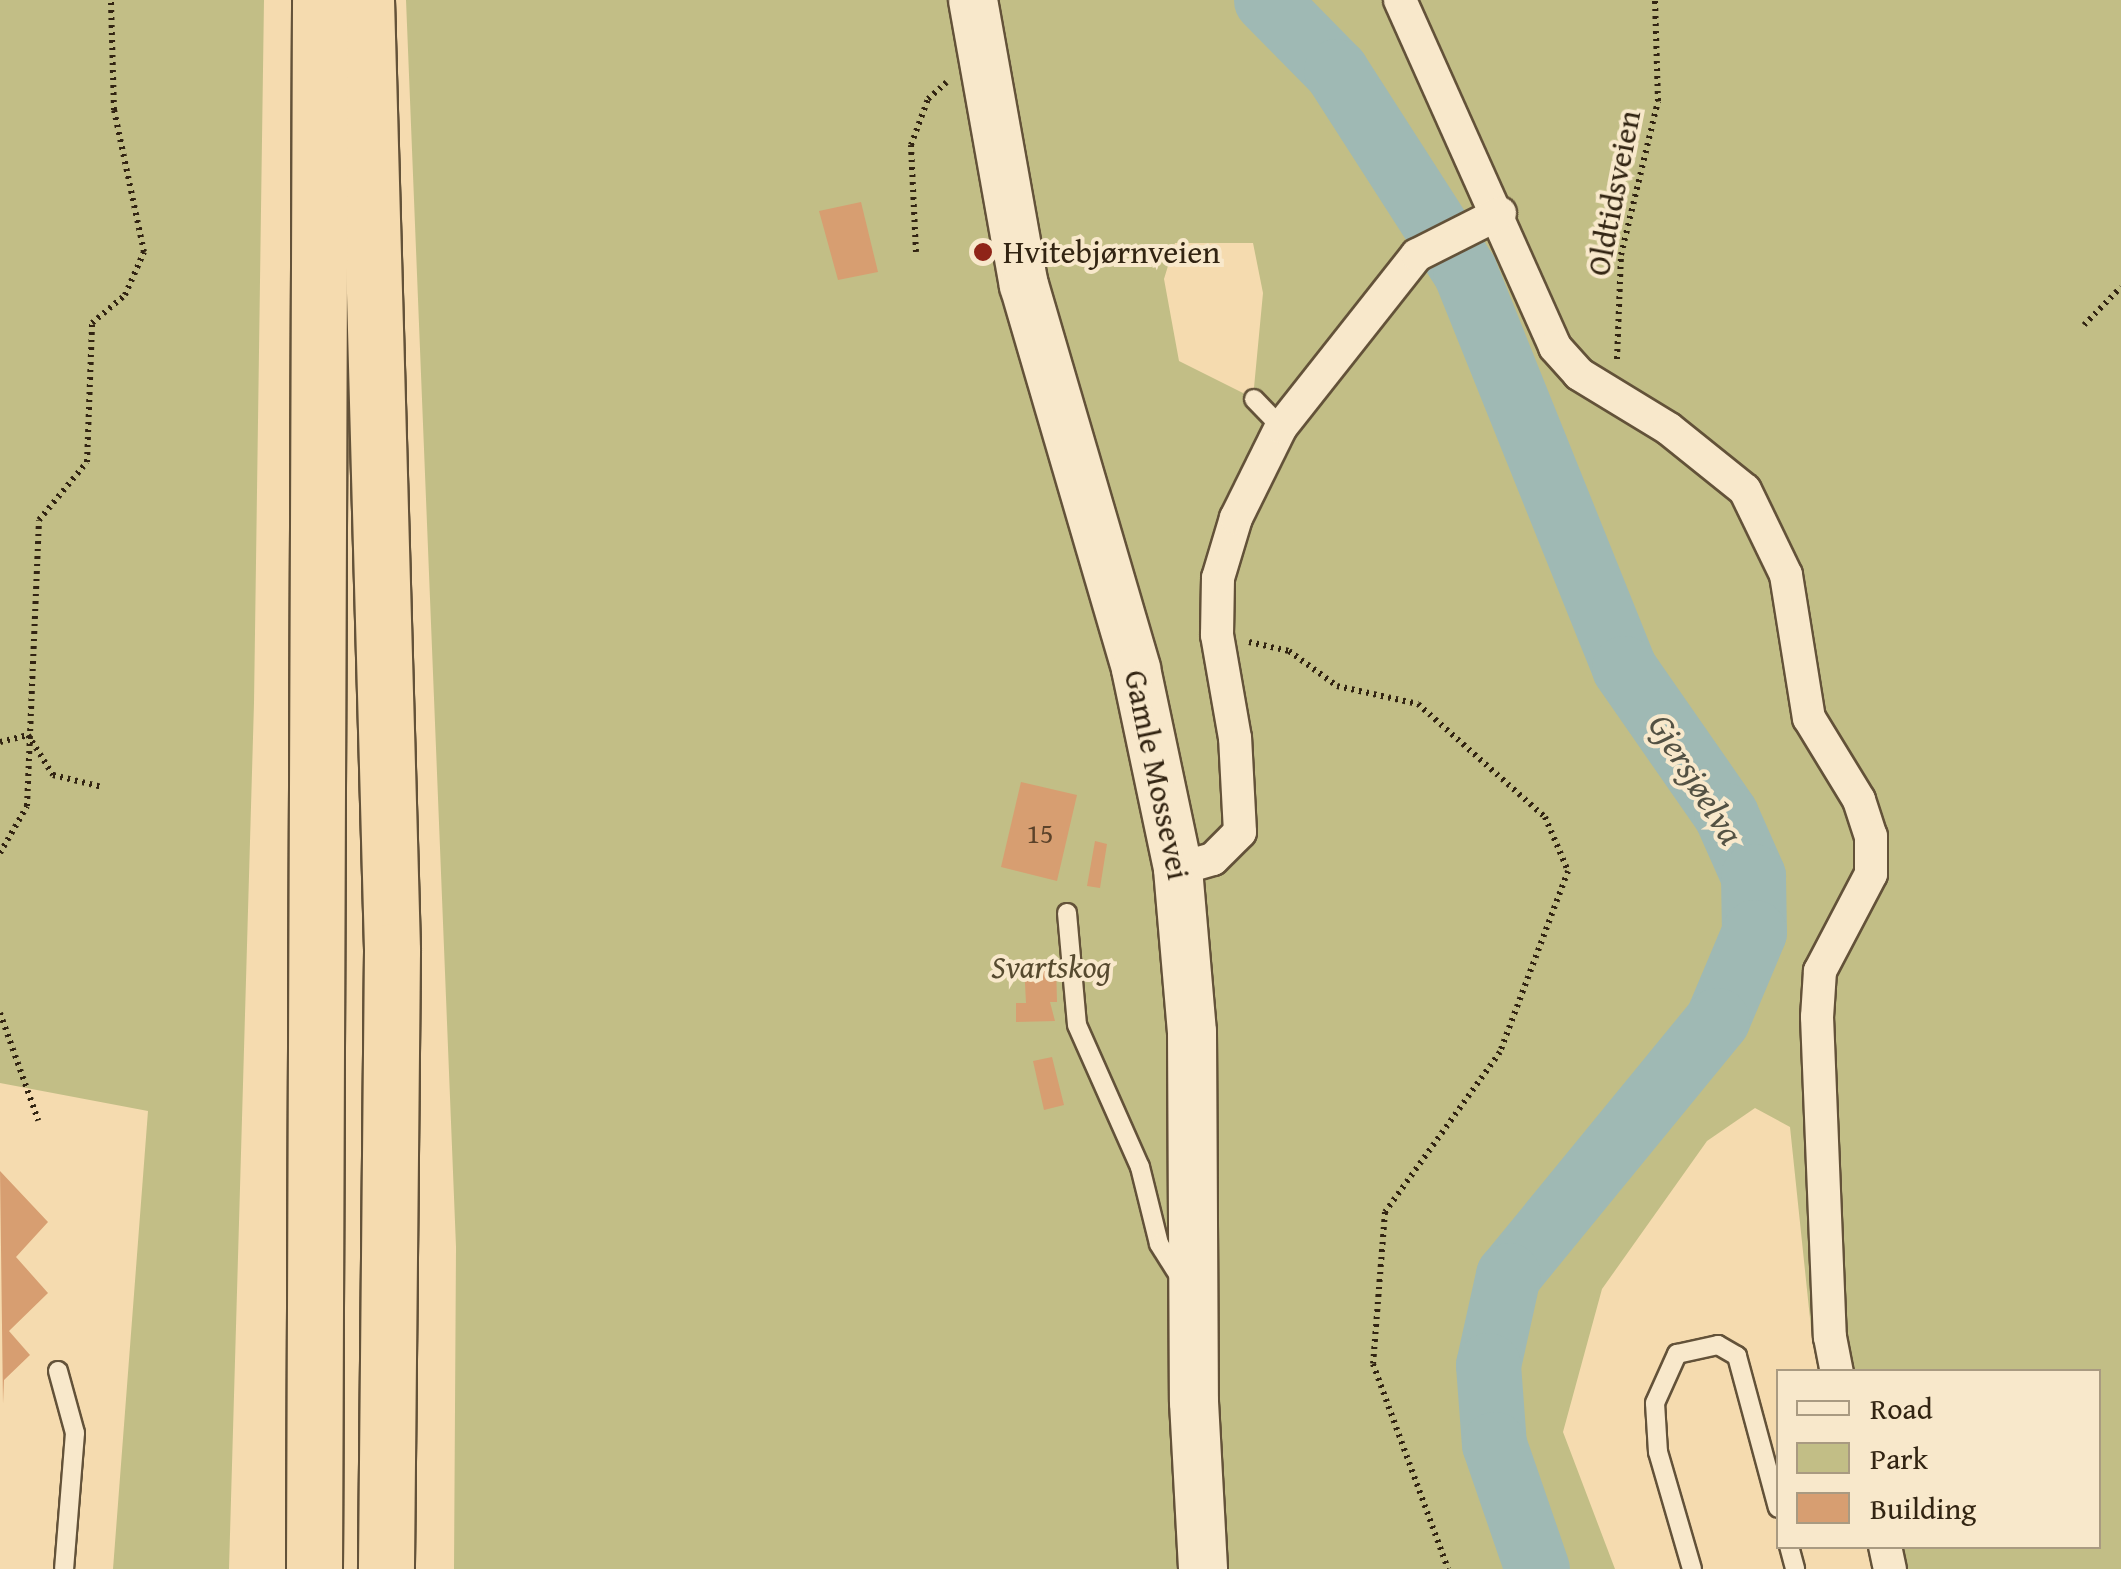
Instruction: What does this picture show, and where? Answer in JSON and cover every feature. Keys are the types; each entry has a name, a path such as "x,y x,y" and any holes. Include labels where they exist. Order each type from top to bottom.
{"highway":[{"path":"314,1569 320,0"},
{"path":"366,0 392,951 386,1569"}],"main road":[{"name":"Gamle Mossevei","path":"973,0 1024,284 1136,668 1178,868 1192,1017 1192,1294 1203,1569"}],"street":[{"path":"1400,0 1500,213 1539,322 1579,374 1616,396 1744,490 1786,576 1809,718 1859,800 1871,836 1871,874 1820,971 1817,1017 1830,1337 1836,1369"},
{"path":"1178,868 1212,859 1240,832 1235,738 1217,635 1218,578 1236,518 1280,427 1418,255 1462,229 1500,213"}],"lane":[{"path":"1254,399 1280,427"},
{"path":"1067,913 1077,1025 1140,1166 1159,1244 1192,1294"},
{"path":"1692,1569 1682,1548 1657,1436 1655,1403 1676,1354 1718,1345 1737,1356 1776,1501"},
{"path":"58,1371 75,1433 64,1569"}],"path":[{"path":"0,853 28,806 28,735 38,655 40,520 87,462 92,323 126,295 144,252 114,110 111,0"},
{"name":"Oldtidsveien","path":"1616,396 1621,254 1658,102 1655,0"},
{"path":"916,252 910,162 920,117 928,99 981,59"},
{"path":"2084,324 2121,287"},
{"path":"1217,635 1289,651 1337,686 1418,704 1545,817 1568,871 1500,1052 1384,1212 1373,1364 1448,1569"},
{"path":"0,742 28,735"},
{"path":"28,735 53,775 102,787"},
{"path":"0,1013 38,1120"}],"green space":[{"path":"0,0 264,0 254,703 229,1569 113,1569 148,1111 0,1083"},
{"name":"Svartskog","path":"406,0 2121,0 2121,1569 1873,1569 1868,1549 2101,1549 2101,1369 1821,1369 1811,1328 1790,1127 1755,1108 1707,1141 1602,1289 1563,1432 1615,1569 454,1569 456,1247","holes":["1175,243 1253,243 1263,293 1253,398 1179,361 1164,279"]}],"building":[{"path":"861,202 878,272 838,280 819,211"},
{"path":"1021,782 1077,795 1057,881 1001,867"},
{"path":"1095,841 1107,844 1100,888 1087,886"},
{"path":"1056,962 1057,1002 1050,1002 1055,1021 1016,1022 1016,1003 1026,1003 1024,964"},
{"path":"1052,1057 1064,1105 1044,1110 1033,1061"},
{"path":"0,1171 48,1222 16,1257 48,1293 9,1331 30,1355 4,1380 3,1404"}],"waterway":[{"name":"Gjersjøelva","path":"1266,0 1336,71 1465,272 1624,668 1726,815 1753,876 1754,932 1717,1020 1508,1275 1488,1365 1494,1444 1537,1569"}],"place":[{"name":"Hvitebjørnveien","path":"983,252"}]}
